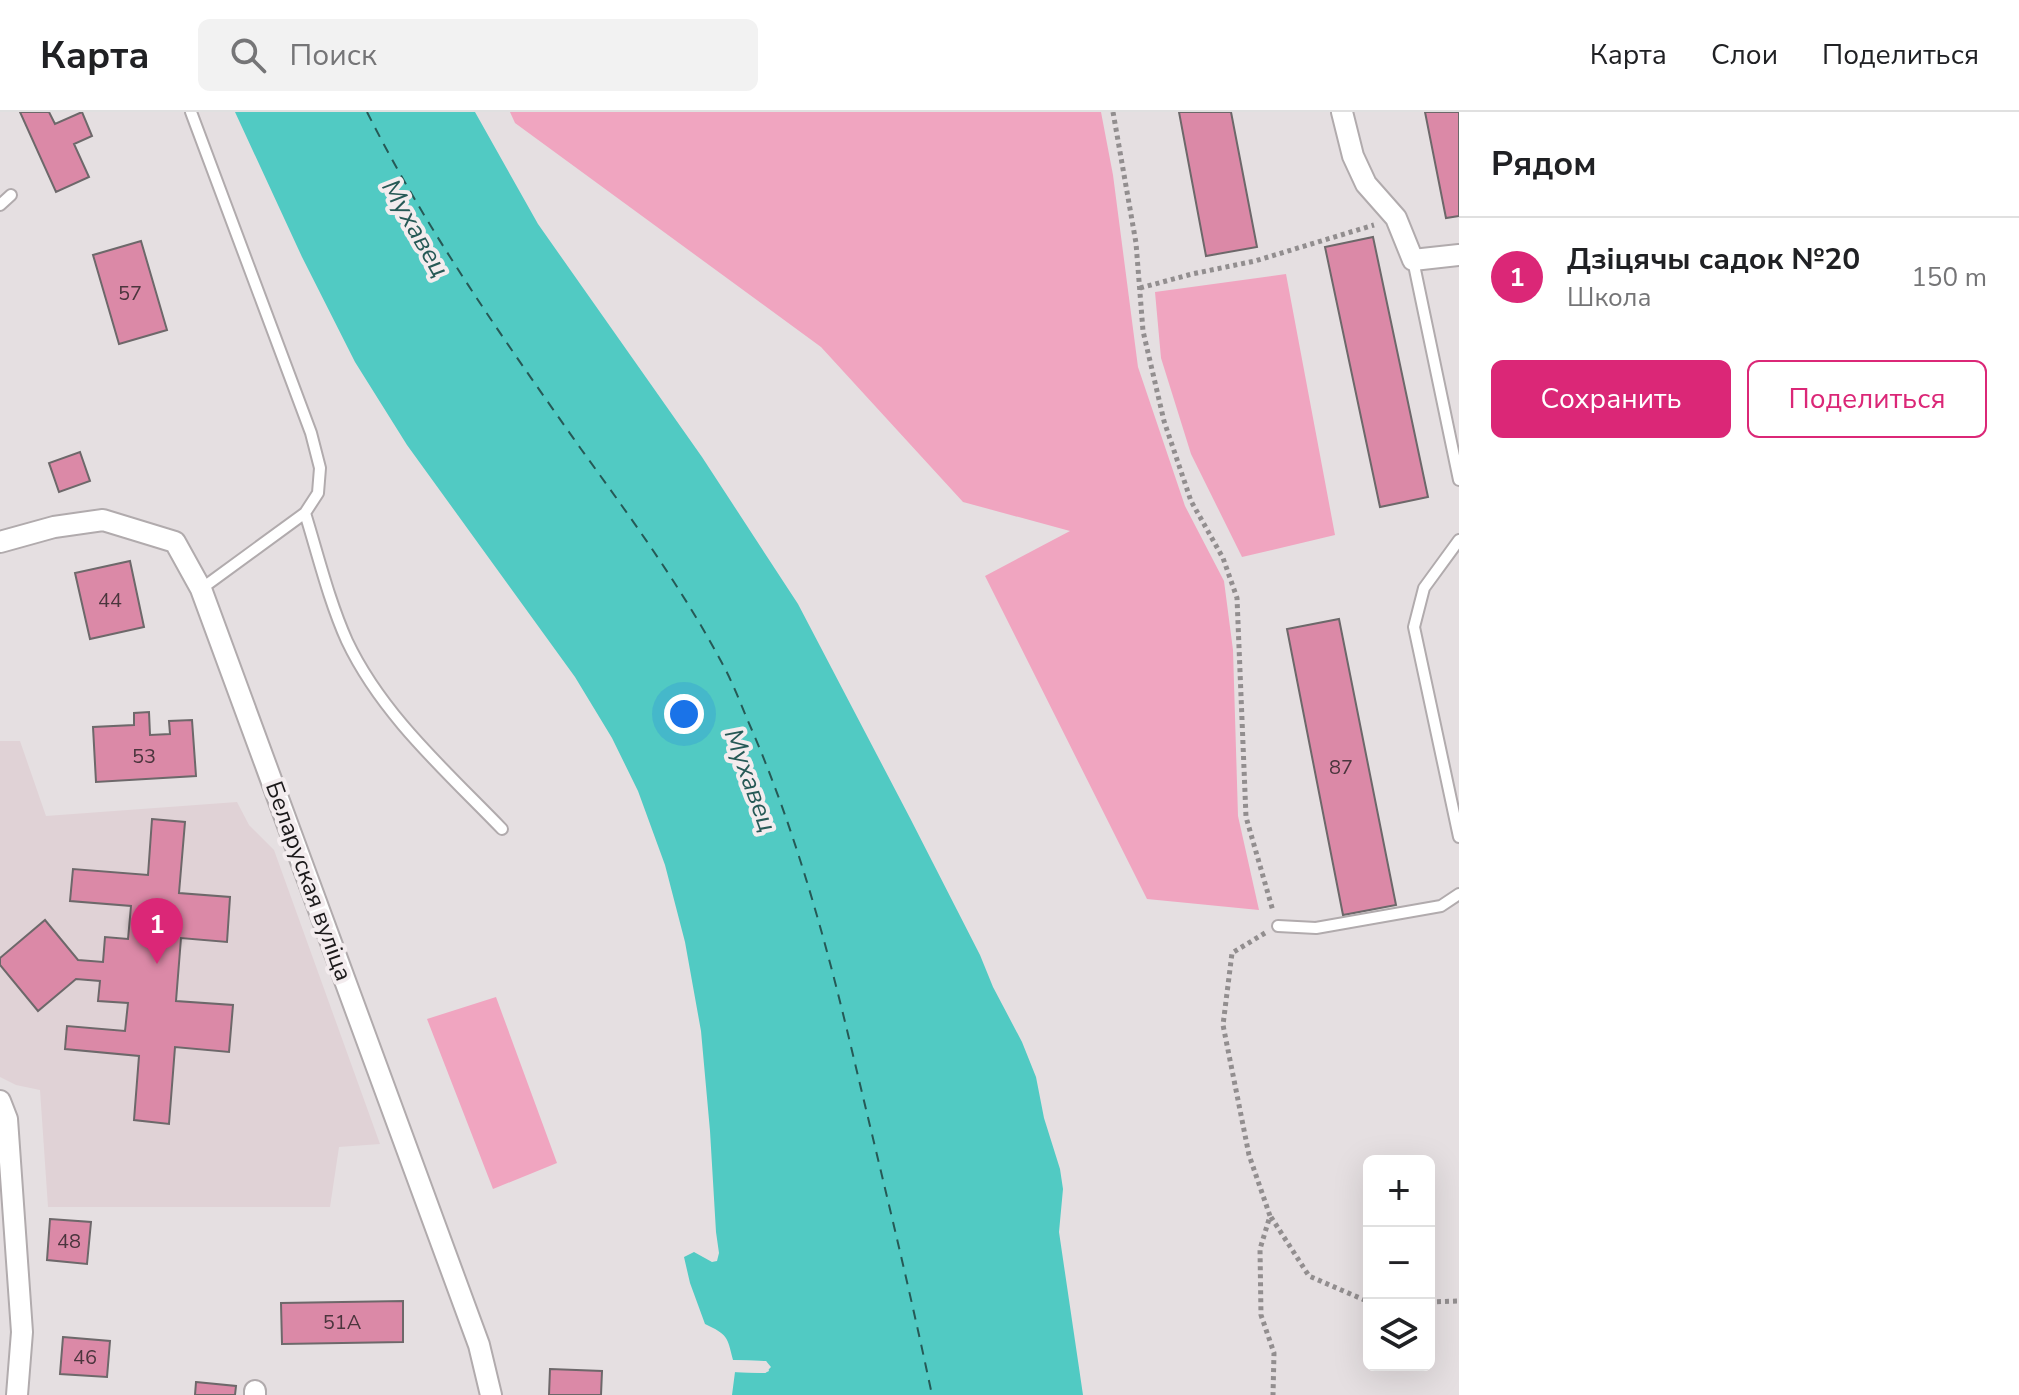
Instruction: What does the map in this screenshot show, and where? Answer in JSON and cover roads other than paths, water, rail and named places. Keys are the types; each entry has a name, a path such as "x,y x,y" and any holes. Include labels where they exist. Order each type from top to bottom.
{"street":[{"path":"1342,112 1353,156 1366,184 1396,218 1413,260 1459,255"},
{"name":"Беларуская вуліца","path":"0,542 54,527 103,520 175,542 201,589 479,1345 491,1395"},
{"path":"0,1101 7,1119 22,1332 17,1395"}],"lane":[{"path":"191,112 311,433 320,468 318,493 305,513 201,589"},
{"path":"0,205 11,195"},
{"path":"1413,260 1459,480"},
{"path":"305,513 347,640 374,688 410,734 502,829"},
{"path":"1459,540 1424,588 1414,627 1459,837"},
{"path":"1278,926 1316,928 1426,909 1441,906 1459,894"}],"water":[{"name":"Мухавец","path":"235,112 475,112 538,224 702,457 798,604 1022,1042 1036,1077 1044,1118 1060,1169 1063,1189 1059,1232 1083,1395 732,1395 735,1372 769,1371 766,1361 733,1360 725,1337 705,1324 684,1257 694,1252 712,1262 717,1261 719,1253 701,1031 685,942 665,865 638,791 612,738 575,677 407,445 355,362"}],"place":[{"name":"Дзіцячы садок №20","path":"157,964"}]}
